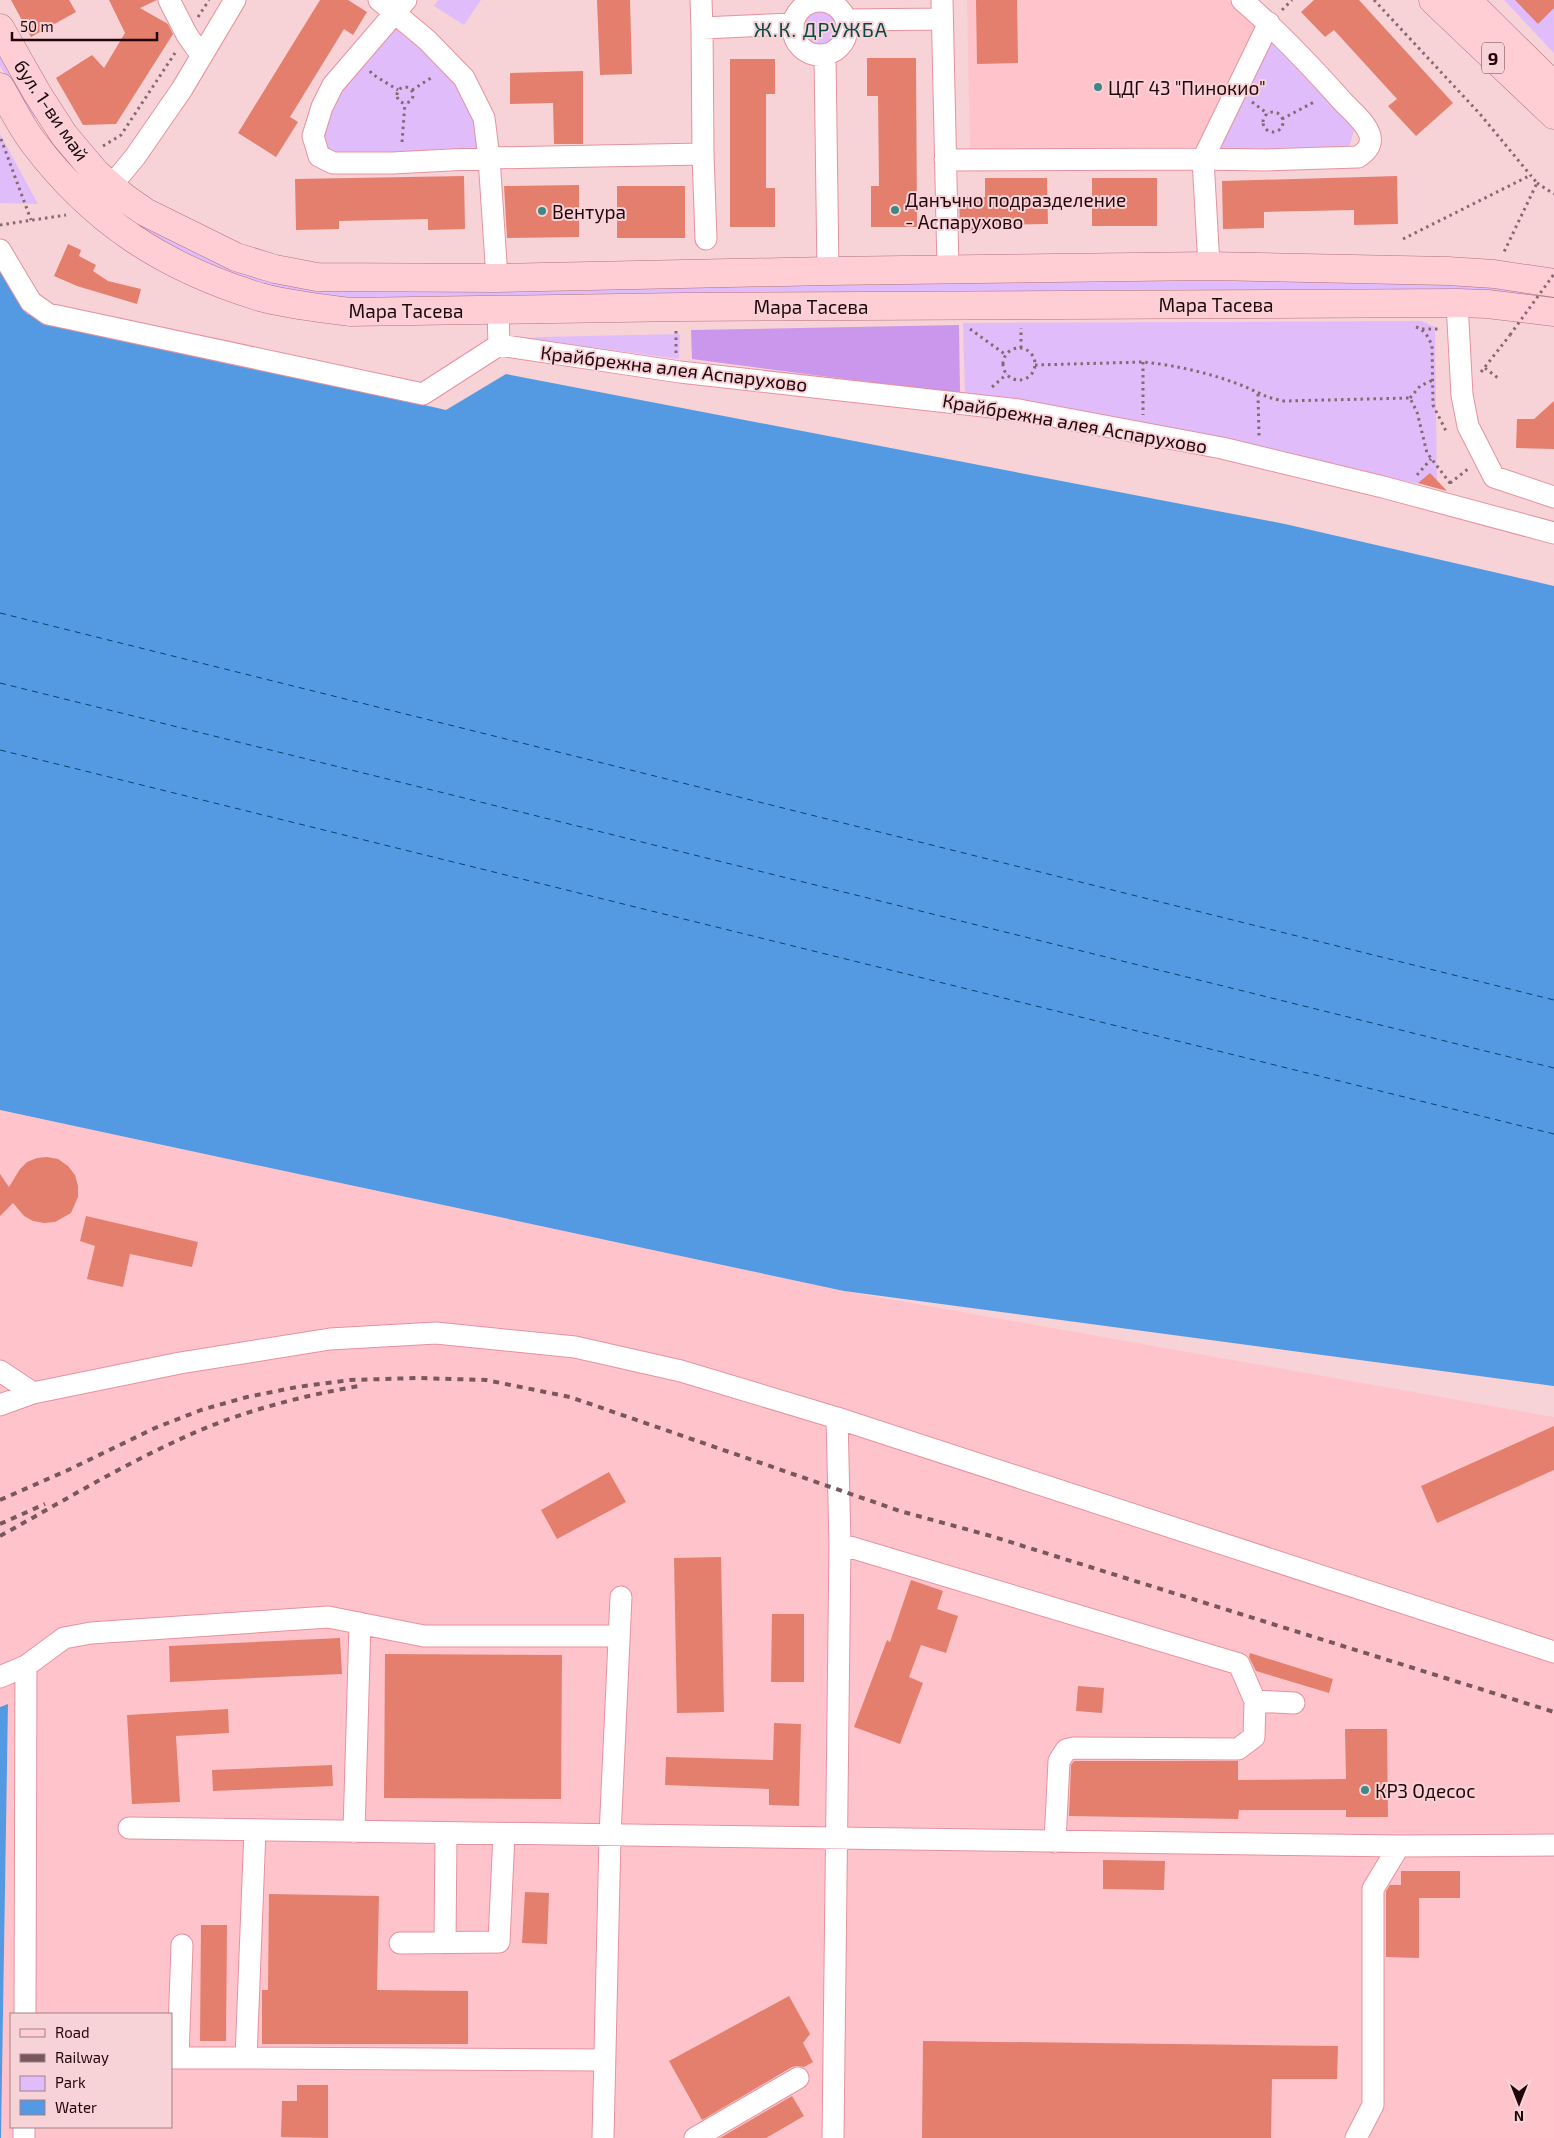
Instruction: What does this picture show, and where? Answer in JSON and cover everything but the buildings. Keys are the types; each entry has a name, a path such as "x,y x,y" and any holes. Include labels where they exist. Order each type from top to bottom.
{"main road":[{"name":"9","path":"1433,0 1554,115"},
{"name":"9","path":"1478,4 1554,86"},
{"name":"бул. 1-ви май","path":"0,28 37,93 82,158 111,186"},
{"name":"бул. 1-ви май","path":"0,87 32,140 76,193 93,208"},
{"name":"Мара Тасева","path":"111,186 145,212 236,257 275,269 317,277 497,278 1209,266 1494,274 1554,283"},
{"name":"Мара Тасева","path":"93,208 131,238 150,250 213,280 262,297 350,312 693,307 1457,303 1487,304 1554,312"}],"street":[{"path":"169,0 187,35 201,55"},
{"path":"93,208 135,157 182,89 235,0"},
{"path":"701,0 706,239"},
{"path":"820,0 836,6 846,20 847,29 841,46 834,52 825,55 816,55 801,48 793,33 793,24 799,10 805,5 820,0"},
{"path":"945,160 1332,158 1358,157 1363,154 1370,145 1370,133 1334,91 1269,22 1242,0"},
{"path":"497,278 489,158 484,118 464,78 394,4 360,52 333,85 322,107 313,136 319,156 333,163 489,158 703,154"},
{"path":"846,20 942,10 948,269"},
{"path":"1209,266 1203,159 1269,22"},
{"path":"702,28 793,24"},
{"path":"825,55 828,271"},
{"path":"0,250 31,302 48,314 423,394 499,345 498,310"},
{"path":"1457,303 1462,396 1468,426 1494,477 1554,497"},
{"name":"Крайбрежна алея Аспарухово","path":"499,345 676,371 1000,406 1259,457 1554,533"},
{"path":"0,1405 33,1392 180,1363 330,1339 436,1333 576,1347 681,1371 837,1418 1554,1652"},
{"path":"0,1371 33,1392"},
{"path":"833,2138 840,1544 837,1418"},
{"path":"840,1544 1239,1664 1255,1701 1254,1737 1238,1749 1074,1748 1066,1750 1059,1761 1055,1842"},
{"path":"603,2138 610,1836 621,1597"},
{"path":"0,1677 26,1666 64,1638 91,1633 328,1617 424,1636 619,1636"},
{"path":"354,1832 360,1623"},
{"path":"25,2013 26,1666"},
{"path":"1255,1701 1294,1703"},
{"path":"129,1828 1055,1842 1399,1846 1554,1845"},
{"path":"246,2058 255,1830"},
{"path":"445,1943 446,1833"},
{"path":"400,1943 499,1942 504,1834"},
{"path":"1356,2138 1373,2105 1373,1889 1399,1846"},
{"path":"182,1944 175,2058 604,2060"},
{"path":"695,2138 798,2078"}],"path":[{"path":"82,158 121,135 209,0"},
{"path":"1374,0 1480,114 1537,183 1554,194"},
{"path":"360,52 372,74 398,90"},
{"path":"412,90 451,64"},
{"path":"398,90 405,86 412,90"},
{"path":"398,90 398,98 405,103"},
{"path":"405,103 410,102 413,98 412,90"},
{"path":"1282,119 1334,91"},
{"path":"401,162 405,103"},
{"path":"1270,112 1276,112 1282,119 1281,128 1275,131 1266,129 1263,122 1265,116 1270,112"},
{"path":"0,136 31,220"},
{"path":"1403,239 1531,175"},
{"path":"1494,274 1537,183"},
{"path":"0,225 78,214 93,208"},
{"path":"1479,374 1554,274"},
{"path":"1413,326 1421,329 1432,346 1433,405 1449,436"},
{"path":"975,328 969,328 1006,355"},
{"path":"1013,328 1031,328"},
{"path":"1021,328 1021,348"},
{"path":"676,371 676,331 686,331"},
{"path":"1015,348 1025,349 1033,356 1035,365 1031,375 1027,378 1014,379 1004,370 1006,355 1015,348"},
{"path":"1035,365 1143,362 1161,364 1194,371 1248,388 1265,397 1284,401 1410,398 1420,386 1433,380"},
{"path":"1143,362 1143,433"},
{"path":"1485,368 1498,378"},
{"path":"1258,394 1259,457"},
{"path":"1410,398 1417,412 1427,453 1461,494 1464,509"},
{"path":"1450,483 1470,465"}],"shaded area":[{"name":"ЦДГ 43 \"Пинокио\"","path":"967,0 1227,0 1256,27 1198,147 970,149"},
{"path":"959,325 960,394 692,359 691,330"},
{"path":"0,1110 844,1291 1554,1417 1554,2138 1,2138 8,1704 0,1707"}],"green space":[{"path":"438,0 481,0 464,25 434,6"},
{"path":"1504,0 1554,0 1554,53"},
{"path":"820,1 830,3 839,9 845,18 847,28 845,38 839,47 830,53 820,55 810,53 801,47 795,38 793,28 795,18 801,9 810,3"},
{"path":"396,13 464,78 489,158 319,156 322,107"},
{"path":"1271,38 1354,130 1349,148 1217,149"},
{"path":"0,51 33,112 34,119 0,66"},
{"path":"0,134 38,204 0,203"},
{"path":"136,217 275,269 828,271 1554,283 1554,312 311,300 220,274 132,224"},
{"path":"1421,321 1435,327 1437,487 965,397 963,323"},
{"path":"680,334 679,359 522,338 542,337"}],"water":[{"path":"0,268 27,314 446,410 506,374 1285,524 1554,586 1554,1386 844,1291 0,1110"},
{"path":"8,1704 1,2138 0,2138 0,1707"}],"ferry route":[{"path":"0,613 1554,1000"},
{"path":"0,683 1554,1068"},
{"path":"0,750 1554,1134"}],"railway":[{"path":"0,1500 66,1471 155,1428 201,1410 247,1397 297,1387 350,1380 418,1378 486,1380 570,1397 900,1511 991,1536 1554,1712"},
{"path":"0,1536 130,1464 196,1432 241,1415 288,1401 359,1386"},
{"path":"0,1524 45,1504"}],"place":[{"name":"ЦДГ 43 \"Пинокио\"","path":"1098,87"},
{"name":"Данъчно подразделение - Аспарухово","path":"895,210"},
{"name":"Вентура","path":"542,211"},
{"name":"КРЗ Одесос","path":"1365,1790"}],"district":[{"name":"Ж.К. ДРУЖБА","path":"821,29"}]}
